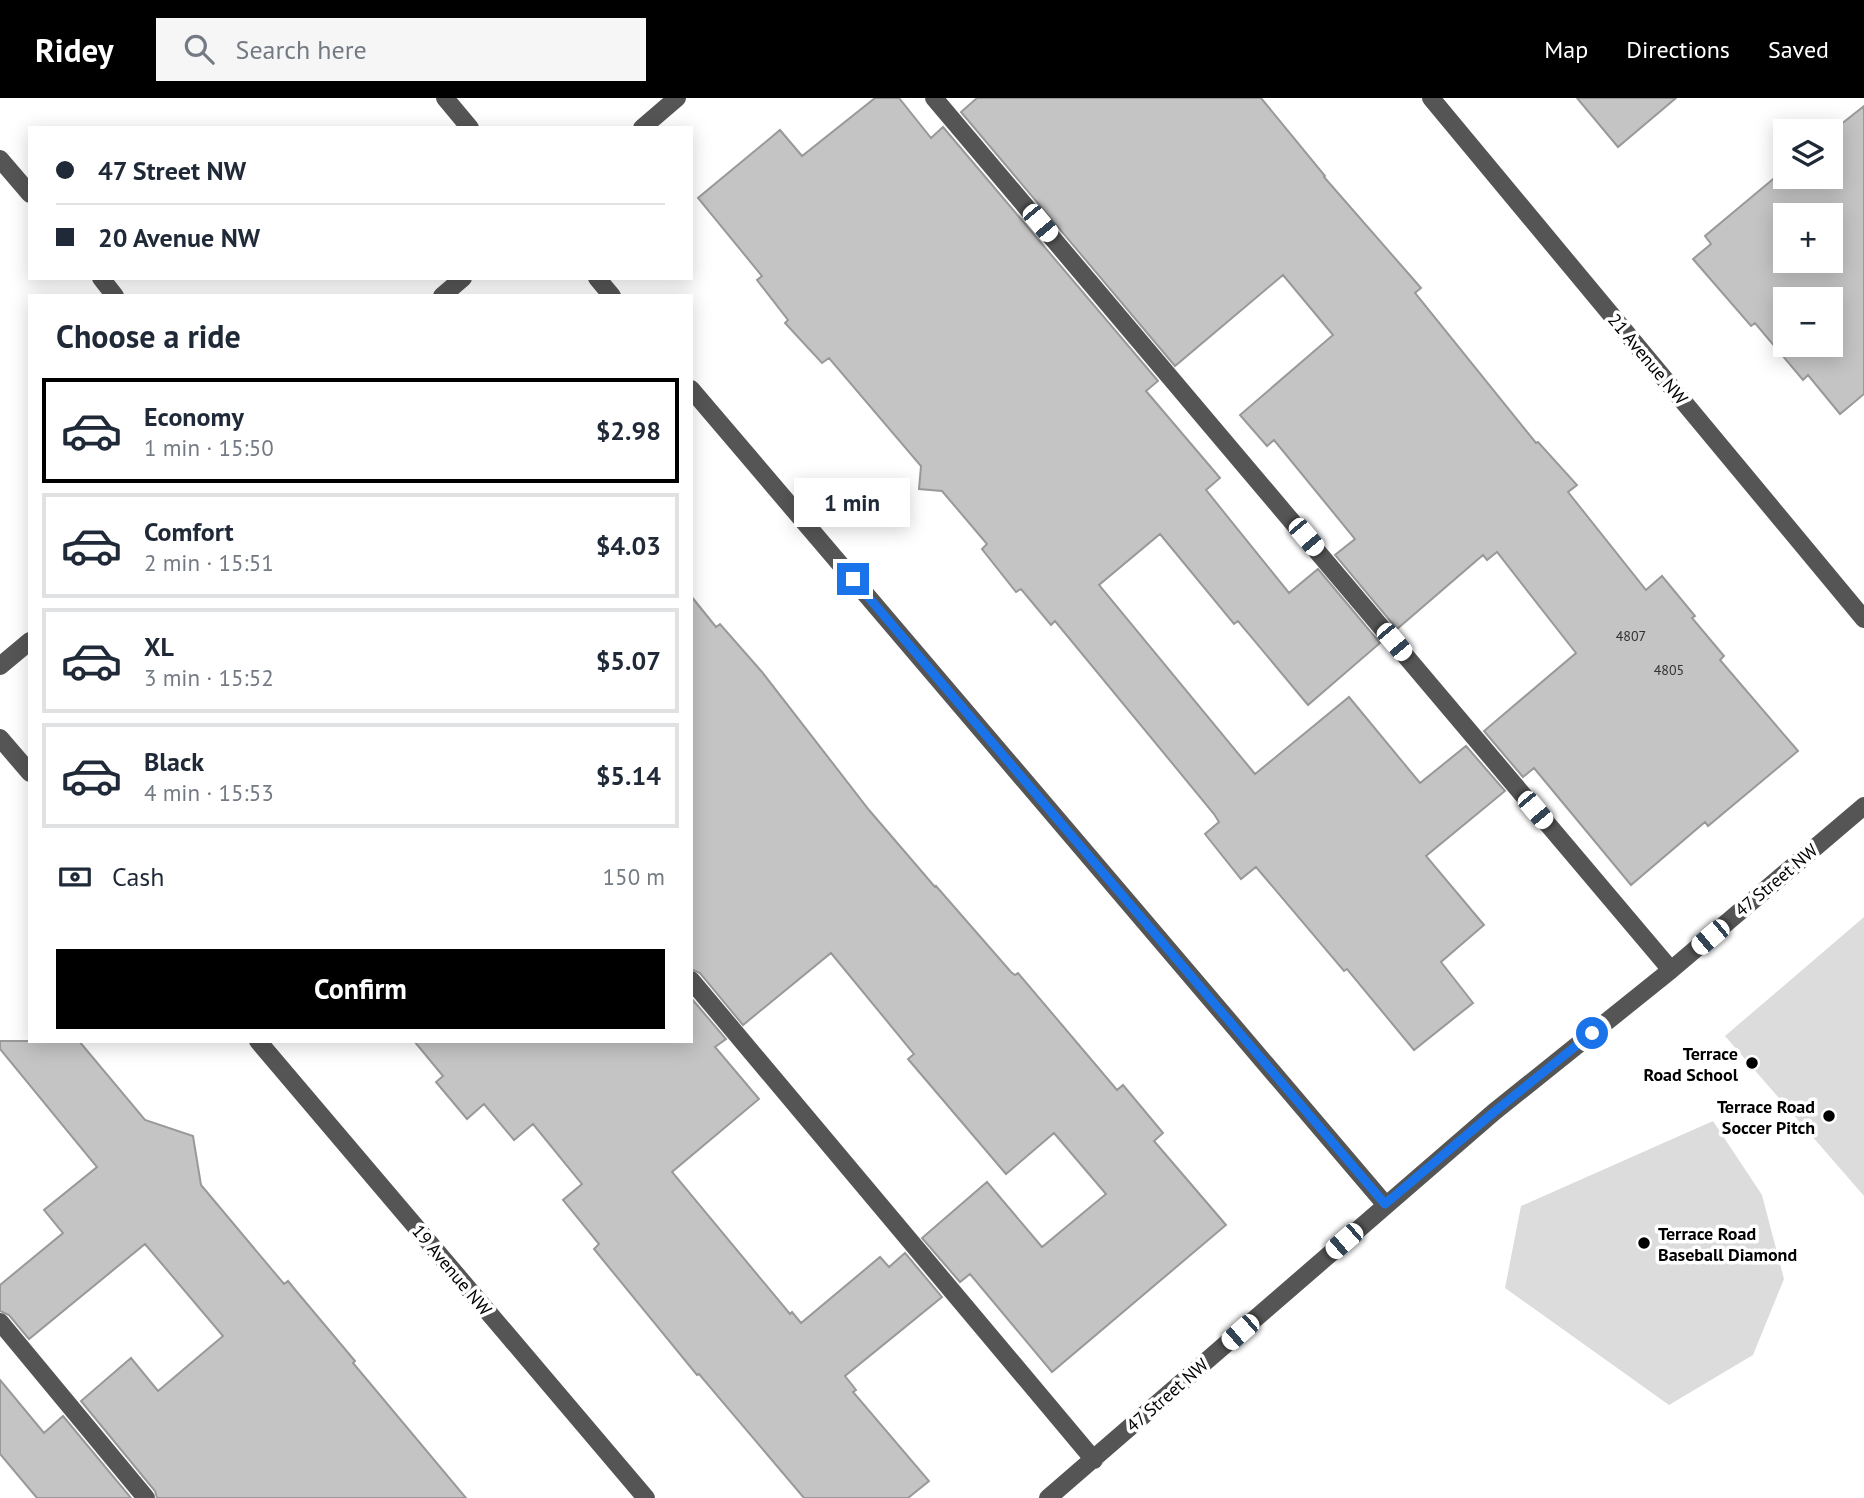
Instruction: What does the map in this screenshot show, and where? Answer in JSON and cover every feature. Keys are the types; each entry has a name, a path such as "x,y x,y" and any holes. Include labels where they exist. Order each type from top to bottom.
{"street":[{"path":"445,98 468,126"},
{"path":"644,126 677,98"},
{"path":"934,98 1671,970"},
{"name":"21 Avenue NW","path":"1431,98 1864,619"},
{"path":"0,159 28,192"},
{"path":"103,280 114,294"},
{"path":"444,294 461,280"},
{"path":"599,280 610,294"},
{"path":"693,391 1385,1204"},
{"path":"0,666 28,643"},
{"path":"0,738 28,771"},
{"name":"47 Street NW","path":"1048,1498 1385,1204 1494,1112 1671,970 1864,806"},
{"path":"693,982 1094,1460"},
{"name":"19 Avenue NW","path":"260,1043 646,1498"},
{"path":"0,1322 146,1498"}],"shaded area":[{"name":"Terrace Road Soccer Pitch","path":"1864,917 1864,1196 1725,1036"},
{"name":"Terrace Road Baseball Diamond","path":"1713,1121 1762,1195 1784,1279 1753,1355 1669,1405 1505,1288 1521,1206"}],"building":[{"path":"875,98 899,98 931,138 943,127 1158,381 1146,391 1220,478 1206,490 1289,593 1318,569 1380,643 1308,705 1238,621 1234,624 1160,534 1099,585 1255,774 1349,697 1420,783 1466,746 1505,791 1426,856 1484,925 1441,962 1473,1003 1414,1050 1347,969 1344,971 1256,867 1241,879 1205,834 1219,822 1214,814 1055,621 1051,625 1021,589 1016,592 982,549 987,544 942,491 919,489 921,466 829,358 822,363 785,323 788,320 757,280 762,276 698,198 780,130 802,156"},
{"path":"977,98 1261,98 1324,177 1421,288 1415,293 1536,443 1538,442 1577,485 1568,492 1646,590 1662,576 1724,656 1720,660 1798,751 1708,826 1705,822 1631,885 1534,768 1523,777 1484,731 1576,653 1497,552 1487,560 1483,555 1397,629 1335,555 1355,539 1274,440 1267,446 1240,415 1333,335 1283,275 1175,366 961,112"},
{"path":"1577,98 1676,98 1618,147"},
{"path":"1864,106 1864,394 1840,414 1808,375 1803,380 1784,357 1843,357 1843,287 1773,287 1773,344 1755,323 1751,326 1693,259 1711,244 1705,236 1773,179 1773,189 1843,189 1843,123"},
{"path":"693,598 716,627 720,624 762,672 869,810 935,887 1011,972 1015,975 1018,973 1117,1090 1123,1085 1163,1133 1154,1141 1226,1225 1052,1372 970,1274 960,1282 922,1238 987,1182 1042,1247 1106,1194 1054,1133 1006,1174 908,1059 914,1054 831,953 743,1025 700,973 693,970"},
{"path":"693,1000 726,1039 715,1047 759,1099 672,1172 790,1314 792,1312 801,1323 880,1257 889,1267 905,1253 942,1297 845,1376 856,1390 853,1392 929,1481 908,1498 804,1498 699,1374 697,1375 594,1249 599,1244 563,1200 582,1184 533,1124 514,1140 484,1104 467,1119 436,1082 443,1076 416,1043 693,1043"},
{"path":"0,1041 81,1043 145,1120 193,1136 201,1185 284,1284 288,1281 466,1498 157,1498 155,1491 81,1401 131,1358 158,1391 223,1336 145,1244 29,1339 9,1315 0,1311 0,1285 63,1233 44,1210 97,1167 0,1049"},
{"path":"0,1380 44,1433 63,1416 131,1498 37,1498 0,1454"}],"place":[{"name":"Terrace Road School","path":"1752,1063"},
{"name":"Terrace Road Soccer Pitch","path":"1829,1116"},
{"name":"Terrace Road Baseball Diamond","path":"1644,1243"}],"route":[{"path":"853,579 1385,1204 1592,1033"}]}
